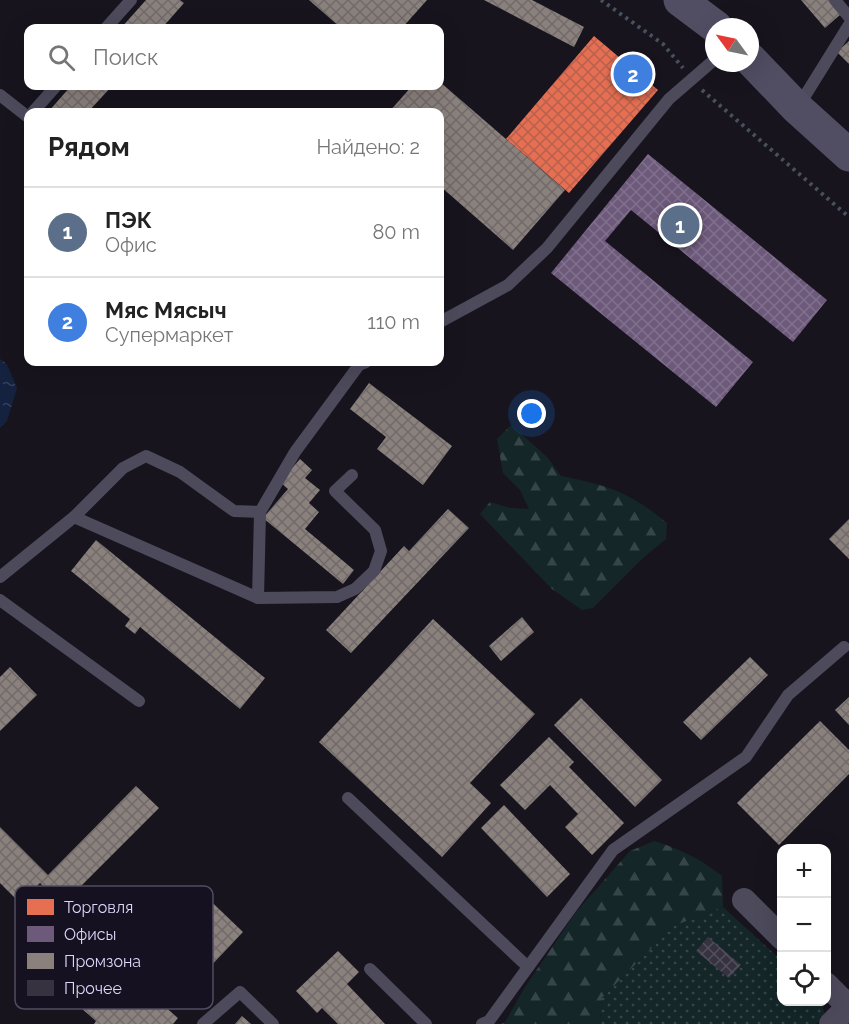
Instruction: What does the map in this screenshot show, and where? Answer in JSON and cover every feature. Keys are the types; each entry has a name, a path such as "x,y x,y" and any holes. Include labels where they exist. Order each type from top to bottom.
{"street":[{"path":"680,0 705,19"},
{"path":"759,68 797,108 849,155"},
{"path":"744,900 777,933"},
{"path":"831,989 849,1006 831,1024"}],"lane":[{"path":"110,24 131,0"},
{"path":"835,0 849,17"},
{"path":"797,108 849,25"},
{"path":"444,320 508,285 539,256 669,99 705,67"},
{"path":"37,108 52,90"},
{"path":"0,95 24,114"},
{"path":"258,598 260,512 295,452 358,366"},
{"path":"0,577 74,517 123,468 146,456 180,472 234,511 260,512"},
{"path":"74,517 258,598 337,597 355,590 374,571 381,551 375,530 335,491 352,475"},
{"path":"0,600 139,701"},
{"path":"482,1024 489,1021 613,850 746,757 788,695 844,647"},
{"path":"348,798 528,967"},
{"path":"370,969 426,1024"},
{"path":"203,1024 240,992 273,1024"}],"path":[{"path":"601,0 663,44 707,96 849,217"}],"green space":[{"path":"511,425 547,457 561,476 617,491 641,504 667,523 666,539 644,557 593,608 582,610 552,589 480,514 490,502 510,508 529,509 520,490 503,473 497,439"},
{"path":"654,841 690,855 722,876 723,907 674,926 602,998 600,1024 501,1024 505,1022 525,987 576,912 630,851"},
{"path":"723,907 777,956 777,1006 822,1006 825,1015 816,1024 600,1024 602,998 674,926"}],"water":[{"path":"0,359 7,364 17,388 7,421 0,428"}],"building: Торговля":[{"path":"594,36 658,90 569,193 506,139"}],"building: Офисы":[{"path":"648,154 827,300 793,342 631,210 605,241 753,362 716,407 551,273"}],"building: Промзона":[{"path":"146,0 180,0 184,3 166,24 125,24"},
{"path":"309,0 427,0 406,24 336,24"},
{"path":"484,0 532,0 584,27 574,47"},
{"path":"801,0 829,0 841,14 825,28"},
{"path":"849,41 849,64 837,52"},
{"path":"444,85 565,190 513,250 444,190 444,108 393,108 408,90 444,90"},
{"path":"67,90 108,90 92,108 52,108"},
{"path":"369,383 452,446 423,485 377,449 386,437 350,409"},
{"path":"300,459 312,470 305,478 320,490 309,503 319,512 305,529 354,570 343,584 263,518 288,489 280,482"},
{"path":"448,509 469,528 351,653 326,630 404,546 409,551"},
{"path":"849,519 849,559 829,539"},
{"path":"96,540 265,678 240,709 140,627 135,634 125,626 130,619 71,571"},
{"path":"522,617 534,632 501,661 489,646"},
{"path":"433,619 535,714 470,783 491,803 442,857 319,742"},
{"path":"750,657 768,675 701,740 683,722"},
{"path":"10,667 37,695 0,731 0,677"},
{"path":"849,697 849,725 835,710"},
{"path":"581,698 662,780 635,807 554,725"},
{"path":"820,721 849,750 849,774 780,844 737,803"},
{"path":"549,737 574,762 569,767 624,823 592,855 565,827 578,814 550,785 525,810 500,785"},
{"path":"136,786 159,808 81,886 43,886 40,883 37,886 15,886 15,898 0,883 0,827 48,875"},
{"path":"504,805 570,874 547,897 481,828"},
{"path":"213,903 243,932 213,964"},
{"path":"338,951 359,972 347,984 385,1024 338,1024 322,1008 317,1013 296,991"},
{"path":"82,1009 168,1009 178,1018 173,1024 94,1024 96,1021"},
{"path":"242,1016 251,1024 235,1024"}],"building: Прочее":[{"path":"708,937 741,965 729,978 696,951"}],"place":[{"name":"Мяс Мясыч","path":"633,74"},
{"name":"ПЭК","path":"680,225"}]}
